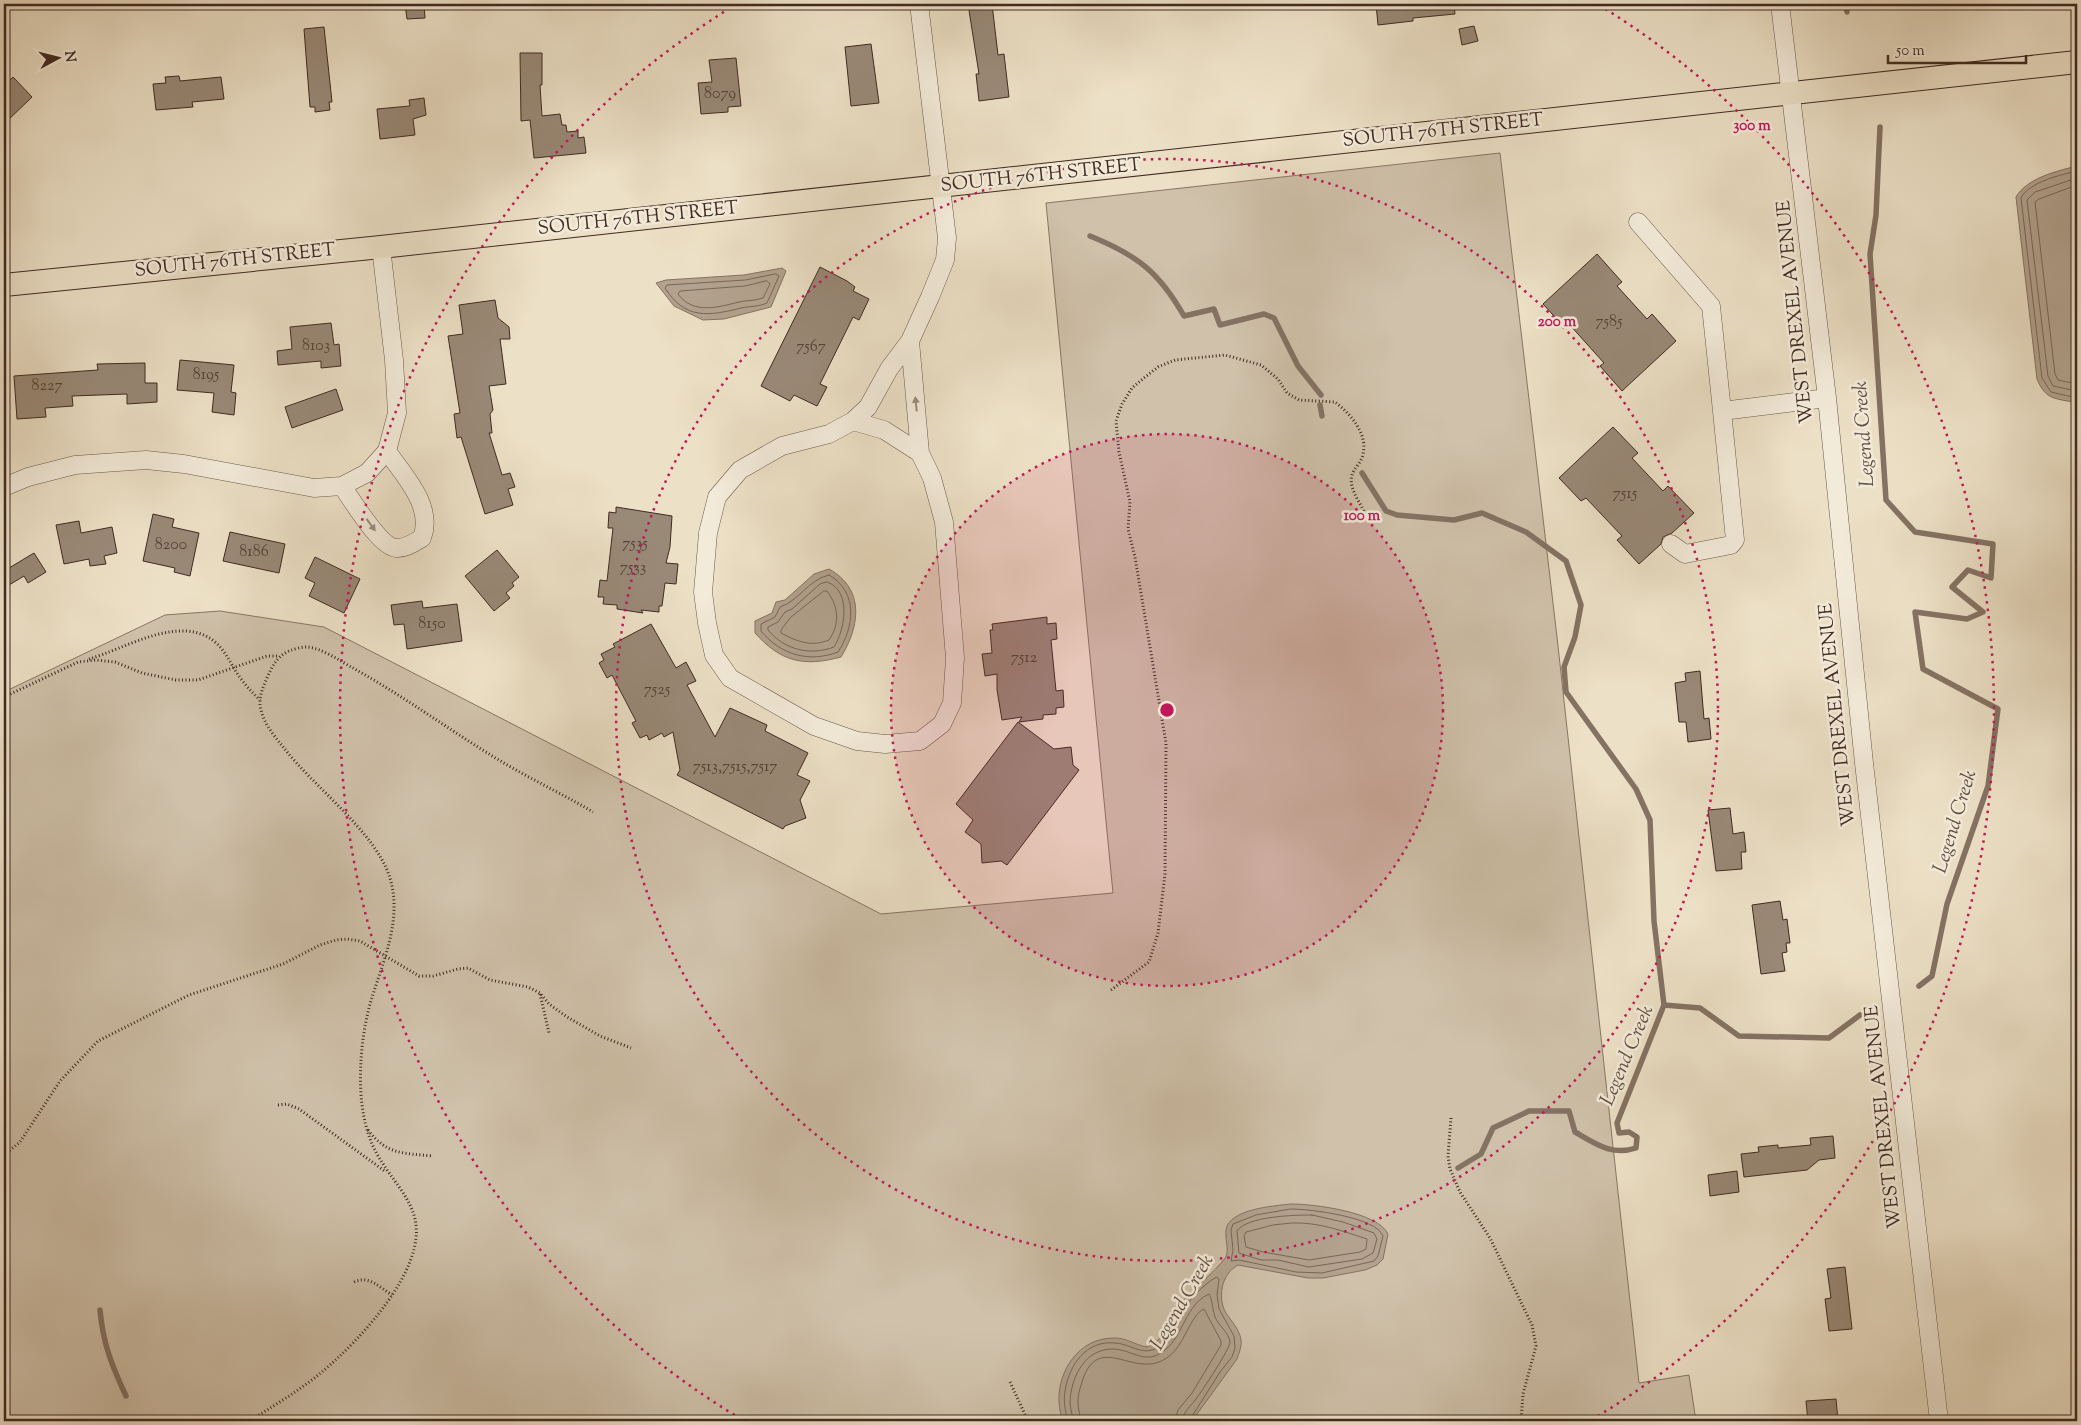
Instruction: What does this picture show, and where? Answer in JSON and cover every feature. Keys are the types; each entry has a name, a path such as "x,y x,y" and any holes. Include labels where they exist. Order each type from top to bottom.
{"main road":[{"name":"SOUTH 76TH STREET","path":"4,285 940,187 2077,62"}],"street":[{"path":"910,341 920,453 932,478 944,522 955,658 952,703 942,724 920,741 885,744 857,741 814,726 730,678 714,655 706,623 703,592 708,533 717,497 740,470 782,446 829,434 853,421 868,408 889,369 910,341 930,297 947,252 919,4"},
{"name":"WEST DREXEL AVENUE","path":"1780,4 1827,398 1864,763 1940,1421"},
{"path":"1638,222 1711,306 1736,540 1731,546 1685,554 1671,544"},
{"path":"4,487 28,477 75,464 146,460 184,464 288,485 314,488 342,486 367,473 387,451 397,413 394,360 381,247"},
{"path":"1722,411 1827,398"},
{"path":"853,421 884,430 920,453"},
{"path":"342,486 384,543 396,548 422,538 426,529 422,503 387,451"}],"path":[{"path":"1112,990 1149,962 1158,933 1165,874 1166,742 1135,557 1128,529 1129,494 1119,452 1116,421 1122,404 1132,388 1144,378 1158,367 1175,360 1224,355 1261,365 1278,380 1287,393 1299,400 1335,402 1341,406 1360,432 1365,441 1363,455 1352,475 1352,482 1354,492 1366,516"},
{"path":"4,697 78,662 105,654 155,634 177,630 194,633 214,641 260,700"},
{"path":"78,662 96,660 115,662 142,673 176,680 198,680 266,656 278,656 294,649 309,647 331,656 418,706 512,768 593,812"},
{"path":"250,1421 332,1364 392,1295 412,1258 417,1238 415,1218 406,1197 377,1155 367,1129 361,1086 362,1038 369,1006 394,920 394,898 388,873 374,848 355,825 298,767 266,722 260,709 260,700 266,680 278,656"},
{"path":"4,1155 20,1142 60,1081 98,1041 189,995 283,964 320,945 336,940 360,941 419,976 433,976 468,968 490,980 528,986 540,993 549,1004 567,1017 631,1048"},
{"path":"540,993 549,1033"},
{"path":"278,1105 287,1104 299,1109 389,1174"},
{"path":"1450,1118 1448,1156 1450,1169 1460,1192 1490,1238 1532,1325 1536,1346 1523,1394 1521,1421"},
{"path":"367,1129 378,1143 386,1148 433,1156"},
{"path":"354,1282 360,1279 369,1280 392,1295"},
{"path":"1010,1382 1028,1421"}],"shaded area":[{"path":"1500,153 1557,637 1639,1383 1689,1375 1696,1421 4,1421 4,692 165,615 220,611 324,627 881,914 1113,893 1046,203"}],"water":[{"path":"2077,166 2077,403 2048,395 2037,379 2016,197 2021,190 2035,180"},
{"path":"782,268 786,271 771,307 724,319 703,320 674,306 656,283 666,280 744,275"},
{"path":"829,569 841,577 849,587 854,597 856,609 852,633 841,657 816,662 794,660 784,656 765,643 755,633 755,621 772,613 776,602 785,600 814,574"},
{"path":"1291,1204 1329,1208 1372,1220 1382,1226 1388,1234 1383,1259 1377,1265 1365,1270 1323,1278 1308,1278 1238,1265 1232,1269 1224,1281 1221,1295 1224,1310 1236,1327 1240,1337 1241,1345 1237,1359 1192,1421 1063,1421 1059,1407 1059,1393 1067,1366 1075,1355 1086,1346 1099,1340 1117,1338 1147,1347 1155,1343 1165,1333 1182,1302 1226,1257 1226,1230 1229,1223 1243,1213"}],"building":[{"path":"405,4 424,4 425,18 407,19"},
{"path":"968,4 992,4 998,55 1004,54 1009,97 979,101 976,74 979,74"},
{"path":"1376,4 1454,4 1455,14 1413,18 1413,21 1378,25"},
{"path":"1474,26 1478,41 1462,45 1459,29"},
{"path":"324,27 332,102 329,102 330,110 315,112 315,107 310,107 304,29"},
{"path":"871,44 879,103 851,106 845,47"},
{"path":"520,53 542,53 542,85 540,85 542,116 560,114 562,125 566,125 567,132 578,131 578,138 584,137 586,153 534,158 530,120 521,121"},
{"path":"736,58 741,106 728,107 728,112 701,114 698,83 712,82 709,60"},
{"path":"179,76 180,81 221,77 224,99 192,102 193,107 156,110 153,84 166,83 165,77"},
{"path":"13,77 32,97 4,124 4,86"},
{"path":"424,98 426,115 413,119 415,135 380,139 377,109 410,106 409,100"},
{"path":"1597,254 1622,282 1617,286 1647,319 1652,314 1676,341 1622,391 1600,366 1604,363 1569,324 1565,328 1543,304"},
{"path":"820,267 847,281 855,287 853,291 869,299 859,320 853,317 820,384 827,387 817,406 794,395 790,401 761,386"},
{"path":"495,300 498,318 509,327 510,339 500,339 506,384 489,386 493,410 490,414 492,433 489,433 502,475 510,473 515,487 508,489 513,505 485,514 461,437 457,438 454,414 460,413 448,336 463,334 459,305"},
{"path":"331,323 334,345 339,344 341,366 321,368 321,361 278,365 277,351 292,349 290,327"},
{"path":"180,360 234,365 231,392 236,393 234,415 212,412 214,393 177,390"},
{"path":"145,363 145,383 157,383 157,402 127,404 127,394 72,396 73,406 45,408 46,417 17,419 14,376 98,370 97,364"},
{"path":"336,389 343,410 292,428 285,407"},
{"path":"1613,427 1638,453 1632,458 1663,491 1668,486 1694,513 1672,533 1663,537 1661,544 1639,564 1617,540 1622,536 1586,498 1581,501 1559,478"},
{"path":"616,507 672,516 670,547 666,563 678,564 676,584 665,583 662,606 659,606 659,612 641,610 643,613 617,609 617,605 603,604 604,597 598,597 600,580 607,581 613,528 608,528 609,512 616,513"},
{"path":"153,514 174,519 172,527 199,533 190,576 174,572 175,568 143,561"},
{"path":"79,521 81,533 112,527 117,553 104,556 106,564 90,566 89,559 64,564 56,525"},
{"path":"230,532 285,544 279,573 223,561"},
{"path":"497,550 519,577 512,583 514,586 506,593 510,598 494,611 465,576"},
{"path":"34,553 46,572 28,583 24,576 4,588 4,571"},
{"path":"315,557 360,579 344,613 309,596 315,583 305,578"},
{"path":"422,601 423,608 457,604 462,641 407,649 404,624 394,625 391,605"},
{"path":"1047,617 1047,624 1056,623 1057,639 1051,640 1056,691 1063,690 1064,707 1056,708 1056,714 1043,715 1043,719 1019,722 1022,717 1002,720 997,690 997,674 985,676 982,654 992,653 990,630 993,630 992,624"},
{"path":"651,624 676,668 686,662 696,681 687,685 715,737 730,708 767,725 765,731 808,753 797,775 810,781 800,800 806,818 785,826 783,829 677,775 680,770 673,732 664,737 662,733 649,740 647,735 640,738 632,723 636,721 612,675 607,678 599,663 604,660 601,654 615,647 613,644"},
{"path":"1700,671 1704,719 1709,718 1711,739 1688,742 1686,722 1679,722 1675,683 1686,681 1685,673"},
{"path":"1018,722 1054,749 1071,747 1073,765 1079,770 1007,865 1001,861 982,863 981,844 965,832 973,820 956,804"},
{"path":"1730,808 1733,834 1744,832 1746,852 1741,852 1742,869 1716,871 1708,810"},
{"path":"1780,901 1783,920 1787,919 1790,943 1786,943 1787,952 1782,953 1785,971 1761,974 1752,905"},
{"path":"1833,1136 1835,1158 1819,1160 1807,1170 1744,1177 1741,1154 1759,1152 1758,1147 1778,1145 1778,1148 1811,1145 1810,1138"},
{"path":"1737,1171 1739,1192 1710,1196 1708,1175"},
{"path":"1845,1267 1852,1329 1829,1331 1825,1299 1831,1298 1827,1269"},
{"path":"1836,1399 1838,1421 1808,1421 1806,1401"}],"waterway":[{"name":"Legend Creek","path":"1846,4 1847,12"},
{"name":"Legend Creek","path":"1880,127 1876,215 1870,254 1886,500 1915,532 1993,544 1991,578 1968,570 1952,587 1983,612 1967,619 1915,612 1923,669 1998,709 1988,786 1947,904 1932,976 1919,986"},
{"path":"1090,236 1121,250 1156,276 1184,316 1214,309 1220,325 1264,314 1274,318 1298,366 1321,395"},
{"path":"1320,405 1322,416"},
{"path":"1362,473 1386,511 1397,515 1454,520 1482,513 1526,532 1566,561 1581,605 1575,637 1564,667 1566,692 1636,789 1650,820 1654,921 1664,1005"},
{"name":"Legend Creek","path":"1458,1168 1481,1154 1493,1128 1529,1111 1569,1111 1575,1132 1590,1141 1612,1150 1619,1151 1636,1148 1637,1137 1629,1132 1619,1133 1617,1123 1664,1005 1700,1008 1739,1036 1829,1038 1860,1015"},
{"path":"100,1310 103,1334 109,1354 126,1396"}]}
